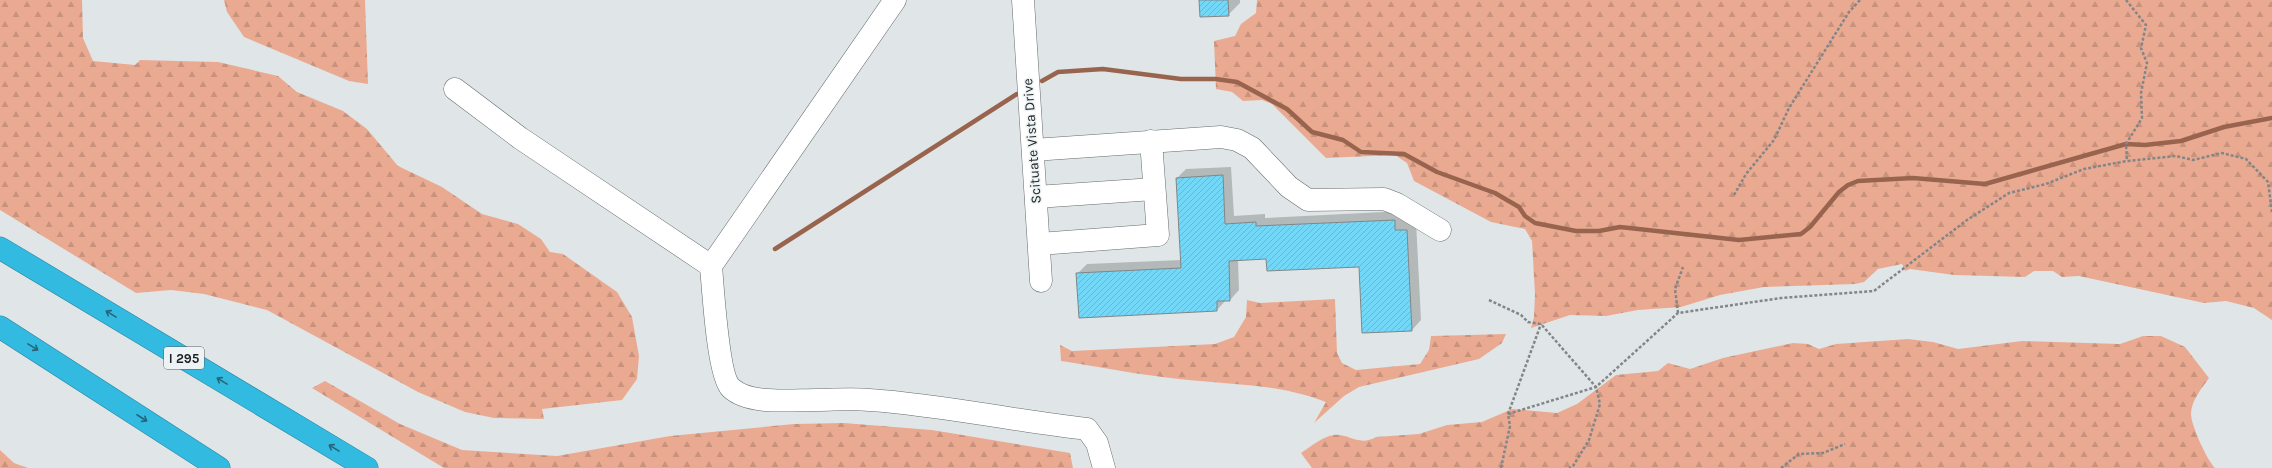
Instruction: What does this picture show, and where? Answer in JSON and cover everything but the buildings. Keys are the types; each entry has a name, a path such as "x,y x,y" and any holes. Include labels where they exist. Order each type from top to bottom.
{"highway":[{"name":"I 295","path":"0,248 367,468"},
{"path":"0,327 219,468"}],"street":[{"path":"895,0 711,266 722,366 729,387 742,396 771,400 869,400 950,408 1026,422 1086,429 1097,442 1104,468"},
{"name":"Scituate Vista Drive","path":"1023,0 1041,281"},
{"path":"455,89 520,138 711,266"},
{"path":"1033,150 1221,136 1237,140 1252,148 1289,187 1308,200 1384,199 1398,204 1440,230"},
{"path":"1039,244 1158,235 1151,141"},
{"path":"1036,197 1154,189"}],"path":[{"path":"1734,195 1746,174 1774,140 1790,108 1849,12 1860,0"},
{"path":"2126,0 2146,25 2141,48 2147,63 2141,93 2142,118 2126,144 2127,161"},
{"path":"1508,414 1596,387 1678,313 1781,298 1874,291 1967,220 2008,193 2046,184 2084,169 2127,161 2176,156 2193,160 2222,153 2246,159 2268,182 2272,212"},
{"path":"1678,313 1675,289 1683,267"},
{"path":"1489,300 1521,315 1528,322 1541,324 1596,387 1600,404 1589,440 1573,466 1569,468"},
{"path":"1501,468 1510,426 1508,414 1541,324"},
{"path":"1782,468 1799,454 1823,453 1845,444"}],"green space":[{"path":"0,0 82,0 83,38 93,61 135,65 140,60 218,62 278,76 297,92 343,111 367,129 398,166 442,187 482,214 518,224 541,239 550,252 563,254 617,292 632,317 639,356 637,379 622,400 542,409 544,419 494,418 465,412 418,392 267,310 204,294 171,290 136,293 0,210"},
{"path":"224,0 365,0 368,84 349,81 244,37 227,12"},
{"path":"1257,0 2272,0 2272,320 2254,308 2226,301 2204,303 2079,276 2062,277 2053,271 2034,271 2025,277 1954,275 1910,269 1905,271 1902,264 1878,269 1864,282 1855,284 1764,287 1720,295 1681,307 1638,310 1606,316 1570,315 1531,328 1534,317 1535,294 1532,241 1525,229 1491,222 1414,181 1407,163 1395,155 1326,158 1272,104 1262,100 1243,101 1232,92 1216,89 1214,41 1235,36 1241,24 1256,13"},
{"path":"1335,299 1337,353 1342,363 1356,370 1420,364 1429,350 1431,336 1506,334 1502,343 1479,359 1359,387 1344,396 1314,423 1326,402 1290,391 1164,377 1061,361 1060,345 1072,351 1215,344 1234,337 1246,317 1247,300 1260,303"},
{"path":"2143,336 2161,336 2185,347 2209,378 2200,390 2193,404 2191,414 2200,442 2215,468 1312,468 1301,453 1321,440 1334,435 1364,441 1376,437 1419,434 1447,425 1482,422 1512,409 1557,413 1577,404 1616,375 1658,371 1668,363 1690,369 1723,358 1793,343 1808,344 1819,349 1836,344 1908,339 1933,342 1958,349 2022,341 2120,344"},
{"path":"325,381 400,424 462,450 557,456 670,436 794,424 844,423 932,430 1070,453 1073,468 444,468 312,388"},
{"path":"0,450 14,463 28,468 0,468"}],"waterway":[{"path":"1042,81 1058,72 1103,69 1181,79 1216,79 1237,82 1287,109 1312,132 1343,140 1361,152 1404,154 1437,172 1495,193 1519,207 1525,216 1535,223 1576,231 1599,231 1620,227 1739,240 1801,234 1810,227 1839,192 1848,185 1858,181 1913,178 1985,184 2126,144 2145,145 2181,141 2224,127 2272,118"},
{"path":"775,249 1017,94"}]}
